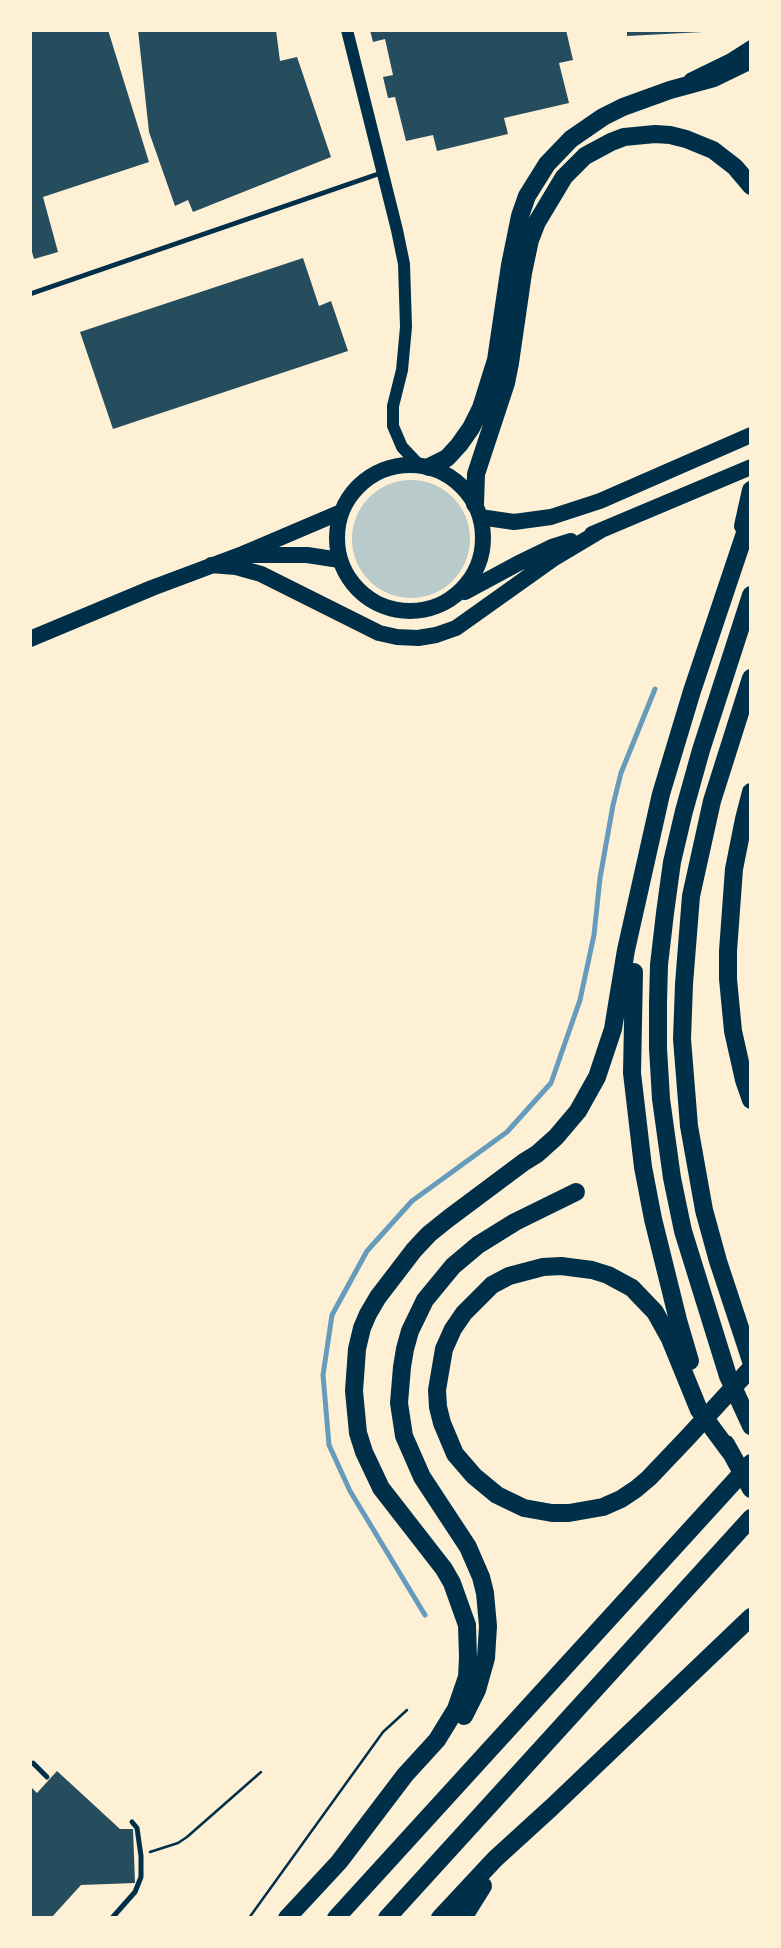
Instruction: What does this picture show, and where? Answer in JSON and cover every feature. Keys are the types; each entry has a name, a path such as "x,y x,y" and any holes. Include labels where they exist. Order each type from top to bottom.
{"highway":[{"path":"424,466 447,458 460,445 471,428 489,386 520,216 527,196 547,164 570,139 623,107 714,78 751,61"},
{"path":"478,511 476,474 506,383 530,240 537,222 564,177 585,156 624,136 655,134 686,139 713,150 735,167 751,186"},
{"path":"737,560 751,490"},
{"path":"338,1862 447,1725 463,1692 468,1658 467,1625 452,1583 381,1488 364,1452 358,1433 354,1391 357,1349 362,1328 378,1297 399,1267 429,1234 556,1137 578,1111 597,1077 619,1002 626,950 650,836 674,747 751,515"},
{"path":"751,596 701,750 672,863 659,965 658,1048 665,1136 683,1231 728,1376 751,1426"},
{"path":"751,678 726,754 701,846 691,896 684,984 683,1053 689,1126 704,1210 751,1361"},
{"path":"751,792 734,869 728,979 733,1031 751,1100"},
{"path":"643,878 632,996 632,1073 645,1180 682,1352"},
{"path":"287,1918 455,1730 474,1697 486,1658 487,1609 478,1570 461,1535 422,1477 404,1436 399,1403 400,1384 410,1331 425,1300 453,1266 478,1245 515,1222 576,1192"},
{"path":"751,1368 649,1478 636,1489 603,1507 569,1513 524,1508 486,1487 455,1454 442,1423 437,1390 444,1349 453,1329 464,1313 492,1285 525,1270 543,1267 568,1266 592,1270 621,1281 638,1293 655,1312 682,1352 708,1407 730,1452 751,1489"},
{"path":"336,1918 751,1463"},
{"path":"387,1918 751,1518"},
{"path":"440,1918 495,1859 751,1617"},
{"path":"463,1918 483,1885 552,1807"}],"main road":[{"path":"478,511 514,522 551,517 600,501 751,435"},
{"path":"453,598 471,579 481,555 483,529 478,511 468,494 451,477 424,466 393,467 371,476 353,492 341,512 337,536 340,560 358,591 380,606 418,612 443,604 552,547 600,531 751,467"},
{"path":"30,639 341,512"},
{"path":"211,565 236,567 261,574 379,633 418,638 456,628 553,559 600,531"},
{"path":"240,555 307,555 340,560"}],"street":[{"path":"347,30 404,264 404,351 393,406 393,426 402,447 424,466"},
{"path":"670,90 751,47"}],"lane":[{"path":"30,295 382,172"},
{"path":"30,1763 47,1777"},
{"path":"112,1918 139,1886 141,1877 137,1829 132,1822"}],"path":[{"path":"249,1918 383,1732 407,1710"},
{"path":"141,1856 178,1843 187,1837 261,1772"}],"shaded area":[{"path":"411,480 444,490 460,506 470,539 460,572 444,588 411,598 378,588 362,572 352,539 362,506 378,490"}],"building":[{"path":"108,30 149,162 43,197 58,252 34,259 30,245 30,32"},
{"path":"138,30 276,30 280,61 297,57 331,157 193,212 188,200 175,206 149,132"},
{"path":"370,30 566,30 573,60 559,63 569,103 504,118 508,134 437,151 433,135 406,141 395,97 388,98 383,77 393,75 385,39 373,42"},
{"path":"627,30 702,30 703,32 627,36"},
{"path":"303,258 319,306 331,301 348,351 113,429 80,332"},
{"path":"57,1771 120,1829 133,1829 135,1883 81,1885 51,1918 30,1918 30,1786 37,1793"}],"waterway":[{"path":"425,1615 350,1491 329,1445 323,1375 332,1315 367,1251 412,1201 507,1132 551,1083 580,1000 594,935 600,878 621,773 655,689"}]}
